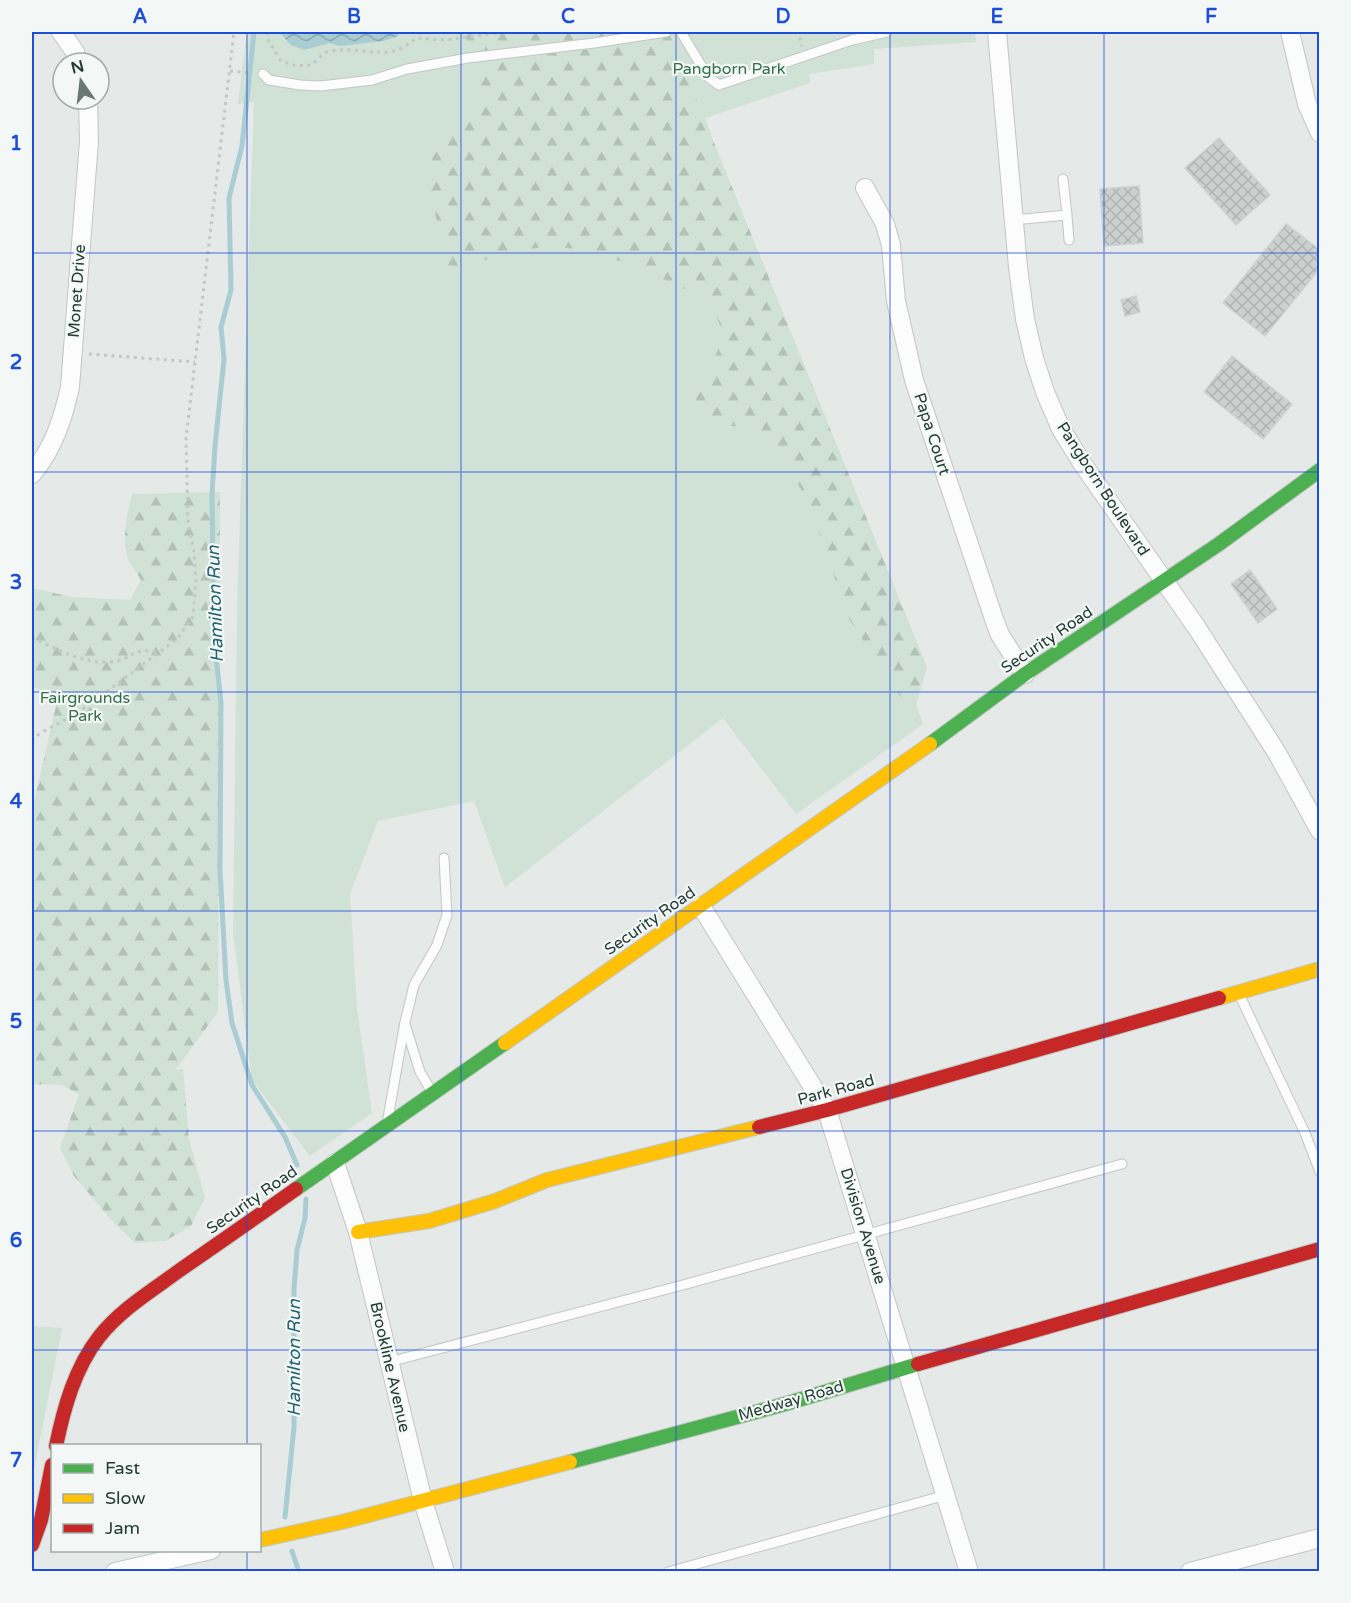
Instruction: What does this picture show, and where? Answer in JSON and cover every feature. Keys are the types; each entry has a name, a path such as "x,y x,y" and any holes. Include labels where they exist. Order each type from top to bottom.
{"street":[{"path":"61,32 74,51"},
{"name":"Pangborn Boulevard","path":"997,32 1013,220 1025,319 1034,358 1046,392 1061,429 1082,463 1197,628 1277,753 1320,831"},
{"path":"1290,32 1307,104 1320,133"},
{"name":"Monet Drive","path":"32,474 53,441 64,415 70,387 89,141 88,111"},
{"name":"Papa Court","path":"865,188 885,224 891,245 896,301 914,380 993,619 1024,674"},
{"name":"Security Road","path":"56,1444 68,1394 82,1362 100,1336 124,1312 155,1288 900,766 1024,674 1164,582 1320,470"},
{"name":"Division Avenue","path":"701,906 827,1110 969,1572"},
{"name":"Park Road","path":"358,1232 429,1221 495,1201 547,1180 827,1110 1320,969"},
{"name":"Brookline Avenue","path":"335,1163 358,1232 423,1501 445,1572"},
{"name":"Medway Road","path":"261,1540 423,1501 786,1404 907,1367 1320,1249"},
{"path":"32,1545 41,1520 51,1470"},
{"path":"1190,1572 1320,1538"},
{"path":"115,1572 206,1552"}],"lane":[{"path":"263,74 269,80 321,86 372,80 407,69 468,58 666,32"},
{"path":"681,32 708,77 719,85 852,40 887,32"},
{"path":"1063,179 1069,240"},
{"path":"1013,220 1067,215"},
{"path":"387,1127 405,1022 414,985 437,945 447,915 444,858"},
{"path":"1238,993 1305,1133 1320,1172"},
{"path":"405,1022 420,1072 433,1094"},
{"path":"389,1362 1122,1164"},
{"path":"668,1572 946,1495"}],"path":[{"path":"32,741 39,734 79,712 159,653 177,639 193,617 196,579 188,522 186,438 234,32"},
{"path":"268,32 267,38 281,61 297,66 311,65 326,52 360,49 384,54 396,51 416,38 445,40 505,32"},
{"path":"420,32 422,38"},
{"path":"230,70 236,72"},
{"path":"73,353 195,362"},
{"path":"32,638 77,658 94,662 114,662 137,651 147,649 159,653"}],"green space":[{"name":"Pangborn Park","path":"247,32 975,32 976,42 874,49 874,64 809,74 810,83 705,118 923,724 796,814 723,718 505,887 474,801 378,821 350,894 357,1009 372,1113 310,1156 252,1080 233,933 237,606 254,102 238,104"},
{"path":"464,32 669,32 927,667 916,705 900,696 849,619 808,501 776,451 752,430 695,418 690,387 711,365 724,337 710,305 688,290 638,268 603,255 568,248 531,248 511,252 450,273 423,166 441,141 484,97"},
{"name":"Fairgrounds Park","path":"220,492 218,1012 175,1070 183,1069 189,1139 205,1198 191,1226 165,1241 135,1243 114,1223 74,1176 60,1148 79,1094 62,1085 32,1084 32,811 58,697 32,687 32,588 72,597 130,600 141,580 130,563 125,547 125,529 132,494"},
{"path":"32,1326 62,1328 32,1479"}],"water":[{"path":"279,32 402,32 384,41 340,46 329,43 304,50 291,45"}],"building":[{"path":"1219,138 1270,195 1236,225 1185,168"},
{"path":"1139,186 1143,243 1104,246 1100,189"},
{"path":"1286,224 1320,250 1320,268 1265,336 1223,303"},
{"path":"1136,296 1140,312 1125,316 1121,300"},
{"path":"1232,356 1292,404 1263,439 1204,392"},
{"path":"1250,570 1277,609 1258,623 1231,584"}],"waterway":[{"name":"Hamilton Run","path":"254,32 242,146 229,198 231,290 221,327 224,359 212,494 214,637 221,703 220,870 226,980 232,1023 252,1085 285,1137 297,1165"},
{"name":"Hamilton Run","path":"285,1517 294,1427 294,1289 297,1250 305,1218 306,1199"},
{"name":"Hamilton Run","path":"292,1551 299,1572"}],"traffic: fast":[{"path":"930,744 1025,674 1219,544 1320,470"},
{"path":"296,1189 505,1043"},
{"path":"570,1462 785,1404 918,1364"}],"traffic: slow":[{"path":"505,1043 930,744"},
{"path":"1219,998 1320,969"},
{"path":"358,1232 429,1221 495,1201 547,1180 759,1127"},
{"path":"261,1540 342,1522 570,1462"}],"traffic: jam":[{"path":"759,1127 827,1110 1219,998"},
{"path":"56,1444 77,1375 91,1349 108,1327 148,1293 296,1189"},
{"path":"918,1364 1320,1249"},
{"path":"32,1545 41,1520 51,1470"}]}
